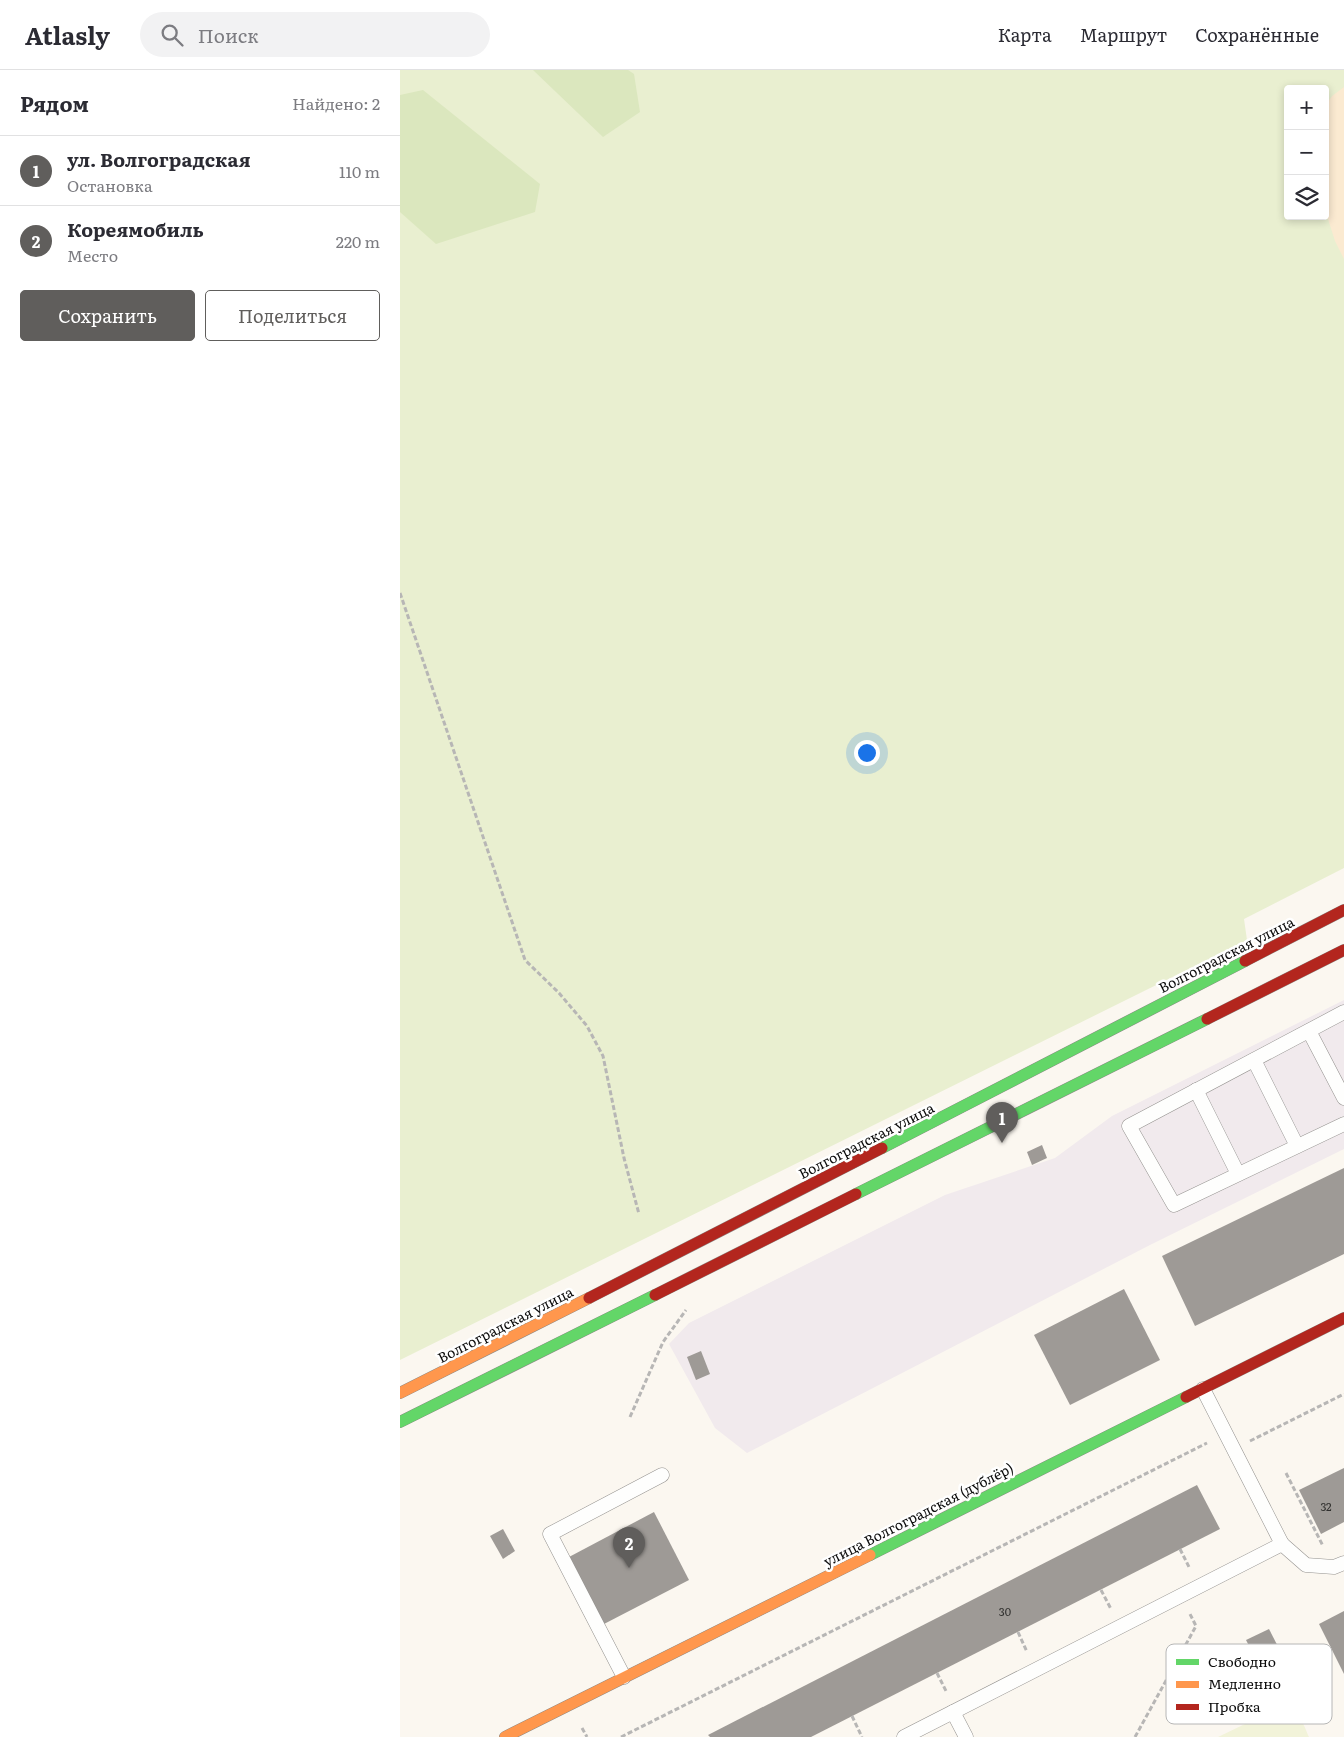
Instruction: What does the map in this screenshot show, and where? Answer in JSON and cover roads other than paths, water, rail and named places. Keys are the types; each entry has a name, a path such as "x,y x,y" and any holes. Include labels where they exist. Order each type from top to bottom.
{"main road":[{"name":"Волгоградская улица","path":"400,1393 663,1262 1344,910"},
{"path":"400,1422 1344,950"},
{"name":"улица Волгоградская (дублёр)","path":"506,1737 1344,1318"}],"lane":[{"path":"1344,1012 1129,1126 1174,1205 1344,1124"},
{"path":"1308,1031 1344,1098"},
{"path":"1254,1060 1297,1146"},
{"path":"1196,1090 1238,1174"},
{"path":"1203,1389 1282,1544 1306,1565 1334,1567 1344,1563"},
{"path":"624,1677 550,1534 662,1475"},
{"path":"904,1737 1282,1544"},
{"path":"953,1712 966,1737"}],"place":[{"name":"ул. Волгоградская","path":"1002,1143"},
{"name":"Кореямобиль","path":"629,1568"}]}
